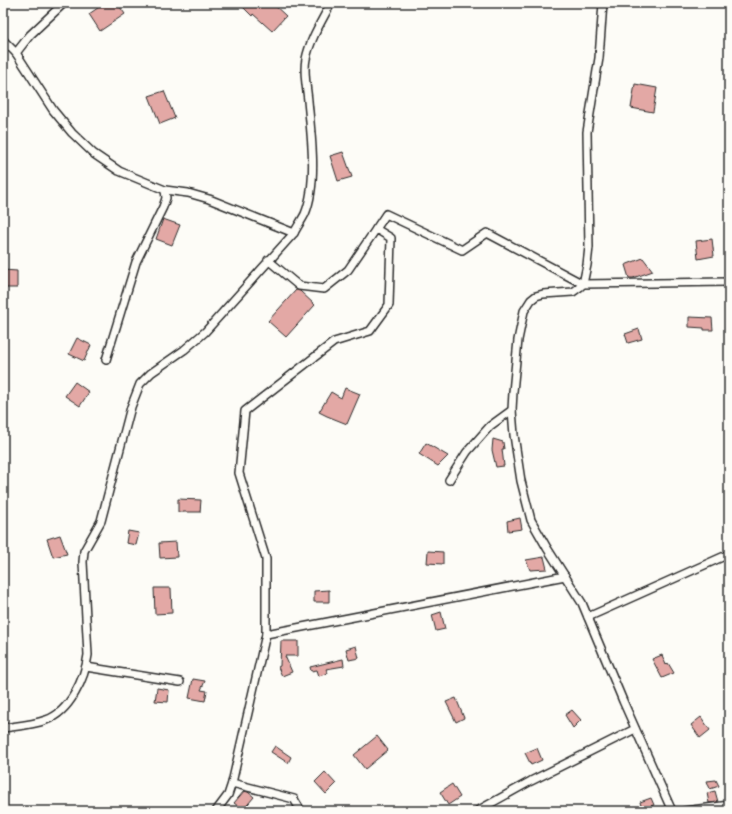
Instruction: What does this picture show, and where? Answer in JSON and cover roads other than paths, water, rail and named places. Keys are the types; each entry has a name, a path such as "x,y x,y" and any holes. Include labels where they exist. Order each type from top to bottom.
{"street":[{"path":"16,53 30,35 64,3"},
{"path":"3,728 38,722 53,717 75,694 82,680 88,655 83,562 84,551 101,522 130,407 140,384 151,372 184,350 205,332 294,232 305,214 311,189 312,162 305,73 306,60 311,40 331,3"},
{"path":"603,3 599,58 587,132 589,247 583,284 573,292 543,294 536,296 531,300 524,311 518,340 512,410 521,481 531,520 582,603 635,729 672,811"},
{"path":"4,44 16,53 54,110 72,133 94,154 119,171 165,190 188,193 209,199 294,232"},
{"path":"106,360 136,262 163,207 166,198 165,190"},
{"path":"268,260 299,286 324,288 348,270 386,214 462,250 487,233 583,284 729,282"},
{"path":"216,811 228,795 232,783 266,634 266,560 239,472 245,411 334,342 370,331 389,305 391,238 376,230"},
{"path":"449,480 467,452 490,426 512,410"},
{"path":"588,616 729,554"},
{"path":"266,634 565,576"},
{"path":"86,667 180,682"},
{"path":"477,811 531,781 635,729"},
{"path":"232,783 294,799 301,811"},
{"path":"685,811 729,805"}]}
